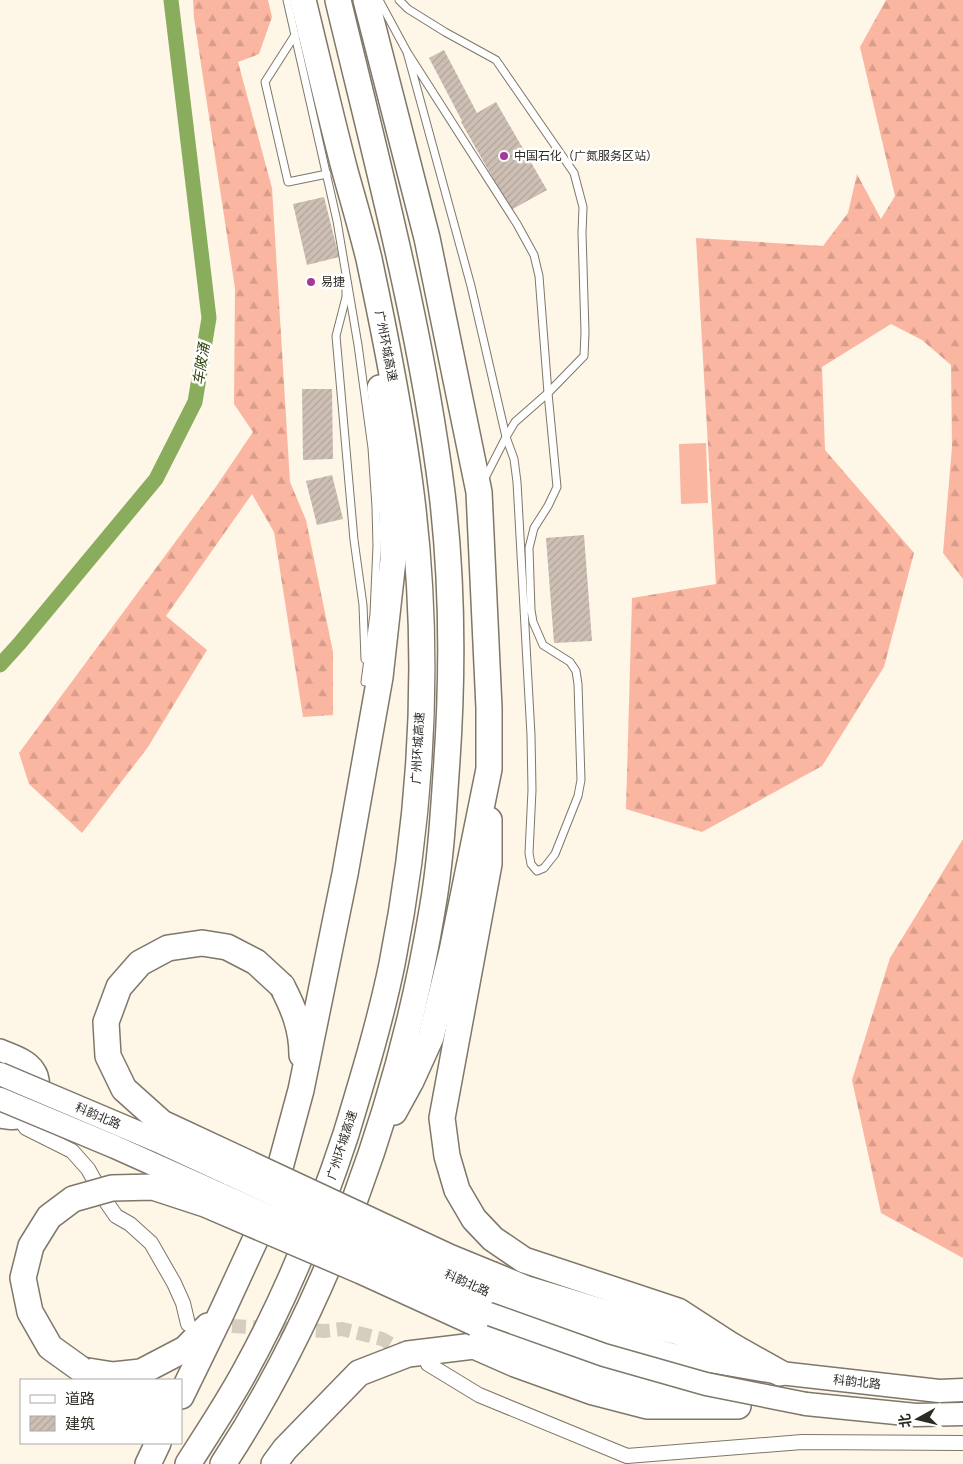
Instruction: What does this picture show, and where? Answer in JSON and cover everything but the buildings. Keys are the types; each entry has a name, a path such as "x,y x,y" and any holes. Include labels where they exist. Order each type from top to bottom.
{"highway":[{"name":"广州环城高速","path":"188,1464 245,1372 299,1260 329,1184 364,1075 391,969 402,908 414,814 422,666 419,581 404,441 392,374 357,259 344,168 303,0"},
{"path":"223,1464 271,1384 321,1281 356,1194 370,1153 396,1072 420,975 433,908 444,804 449,740 452,654 449,568 442,494 422,366 396,245 338,0"},
{"path":"366,0 427,238 479,492 489,708 490,864 442,1118 447,1156 458,1190 474,1219 493,1239 524,1260 678,1311 732,1346 780,1373"},
{"path":"182,1394 268,1212 301,1090 355,820 380,677 393,560 392,515 357,259"},
{"path":"370,1153 412,1081 431,1038 452,951 489,769"},
{"path":"301,1090 302,1040 294,1011 282,986 256,962 227,947 202,943 168,948 140,963 119,987 106,1022 108,1056 124,1089 162,1123 449,1257 526,1289 616,1316 732,1346"},
{"name":"科韵北路","path":"0,1074 158,1141 487,1293 556,1319 669,1354 780,1373 939,1390 963,1390"},
{"name":"科韵北路","path":"0,1099 115,1147 478,1310 604,1355 706,1384 806,1404 916,1415 963,1414"},
{"path":"221,1314 185,1350 141,1372 113,1375 82,1370 50,1347 30,1312 23,1278 31,1246 49,1217 73,1199 112,1188 153,1187 205,1204 361,1271 547,1357 600,1376 738,1406"},
{"path":"274,1464 285,1449 359,1373 408,1354 474,1346 515,1364 593,1392 647,1406 806,1404"},
{"path":"148,1464 158,1444"}],"main road":[{"path":"0,1050 28,1064 35,1071 39,1080 36,1098 30,1110 24,1116 9,1117"}],"street":[{"path":"9,1117 26,1128 72,1151 88,1168 116,1216 130,1224 151,1243 183,1303 188,1324"},
{"path":"428,1364 479,1395 627,1456 802,1442 963,1443"}],"lane":[{"path":"287,0 326,174 357,259 358,345 372,448 377,546 374,614 365,682"},
{"path":"379,0 407,52 517,224 534,255 538,276 557,487 534,528 529,548 531,610 533,622 543,645 570,662 576,671 581,780 578,796 555,854 544,868 537,871 531,864 529,854 532,790 518,482 471,286 407,52"},
{"path":"399,0 445,32 496,60 574,173 584,207 582,233 584,356 548,393 515,422 479,492"},
{"path":"295,35 265,82 288,182 326,174"},
{"path":"357,259 336,336 354,540 363,604 365,691"},
{"path":"355,820 362,736"}],"green space":[{"path":"193,0 268,0 272,17 259,54 238,62 272,188 290,482 306,520 333,652 333,715 303,717 274,532 252,494 166,616 207,650 148,747 82,833 29,784 19,753 213,491 253,432 234,404 235,288 194,18"},
{"path":"886,0 963,0 963,579 943,553 952,447 951,365 922,340 891,324 822,367 825,450 914,553 884,667 822,766 702,832 626,809 632,598 716,584 696,238 823,246 848,213 857,174 881,219 895,196 860,47"},
{"path":"706,443 708,503 681,504 679,444"},
{"path":"963,839 963,1258 881,1213 852,1080 890,958"}],"waterway":[{"name":"车陂涌","path":"0,665 156,479 195,402 209,318 171,0"}],"tunnel":[{"path":"211,1325 324,1331 342,1329 382,1339 409,1354"}],"place":[{"name":"中国石化（广氮服务区站）","path":"504,156"},
{"name":"易捷","path":"311,282"}]}
